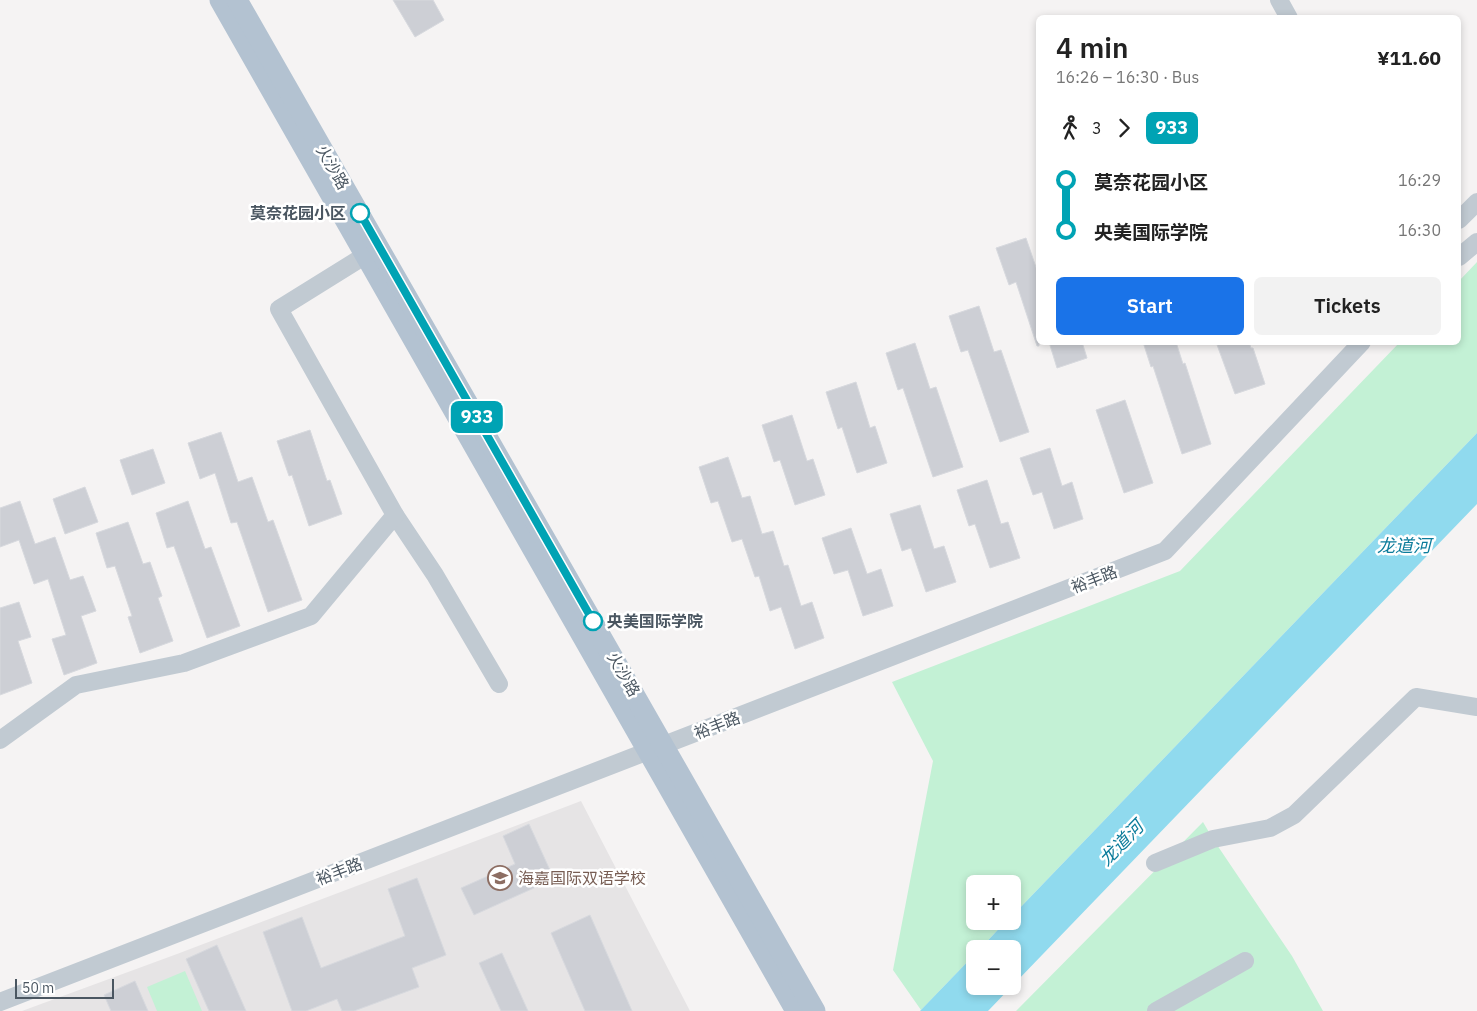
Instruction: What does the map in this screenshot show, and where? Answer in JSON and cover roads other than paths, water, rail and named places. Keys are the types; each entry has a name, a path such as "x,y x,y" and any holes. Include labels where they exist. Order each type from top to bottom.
{"main road":[{"name":"火沙路","path":"220,0 373,252"},
{"name":"火沙路","path":"237,0 373,252 657,748 815,1011"},
{"name":"火沙路","path":"657,748 796,1011"}],"street":[{"path":"1279,0 1287,15"},
{"path":"1461,218 1477,202"},
{"path":"1461,255 1477,242"},
{"path":"373,252 279,309 395,515 435,575 499,684"},
{"name":"裕丰路","path":"0,1002 1165,551 1359,345"},
{"path":"0,740 76,685 184,663 311,616 395,515"},
{"path":"1154,863 1213,839 1270,828 1294,815 1416,697 1477,707"},
{"path":"1156,1011 1245,961"}],"water":[{"name":"龙道河","path":"1477,433 1477,504 1021,977 1021,940 988,940 998,930 1021,930 1021,907"},
{"path":"966,963 966,995 1003,995 988,1011 920,1011"}],"place":[{"name":"莫奈花园小区","path":"360,213"},
{"name":"央美国际学院","path":"593,621"},
{"name":"海嘉国际双语学校","path":"500,878"}]}
